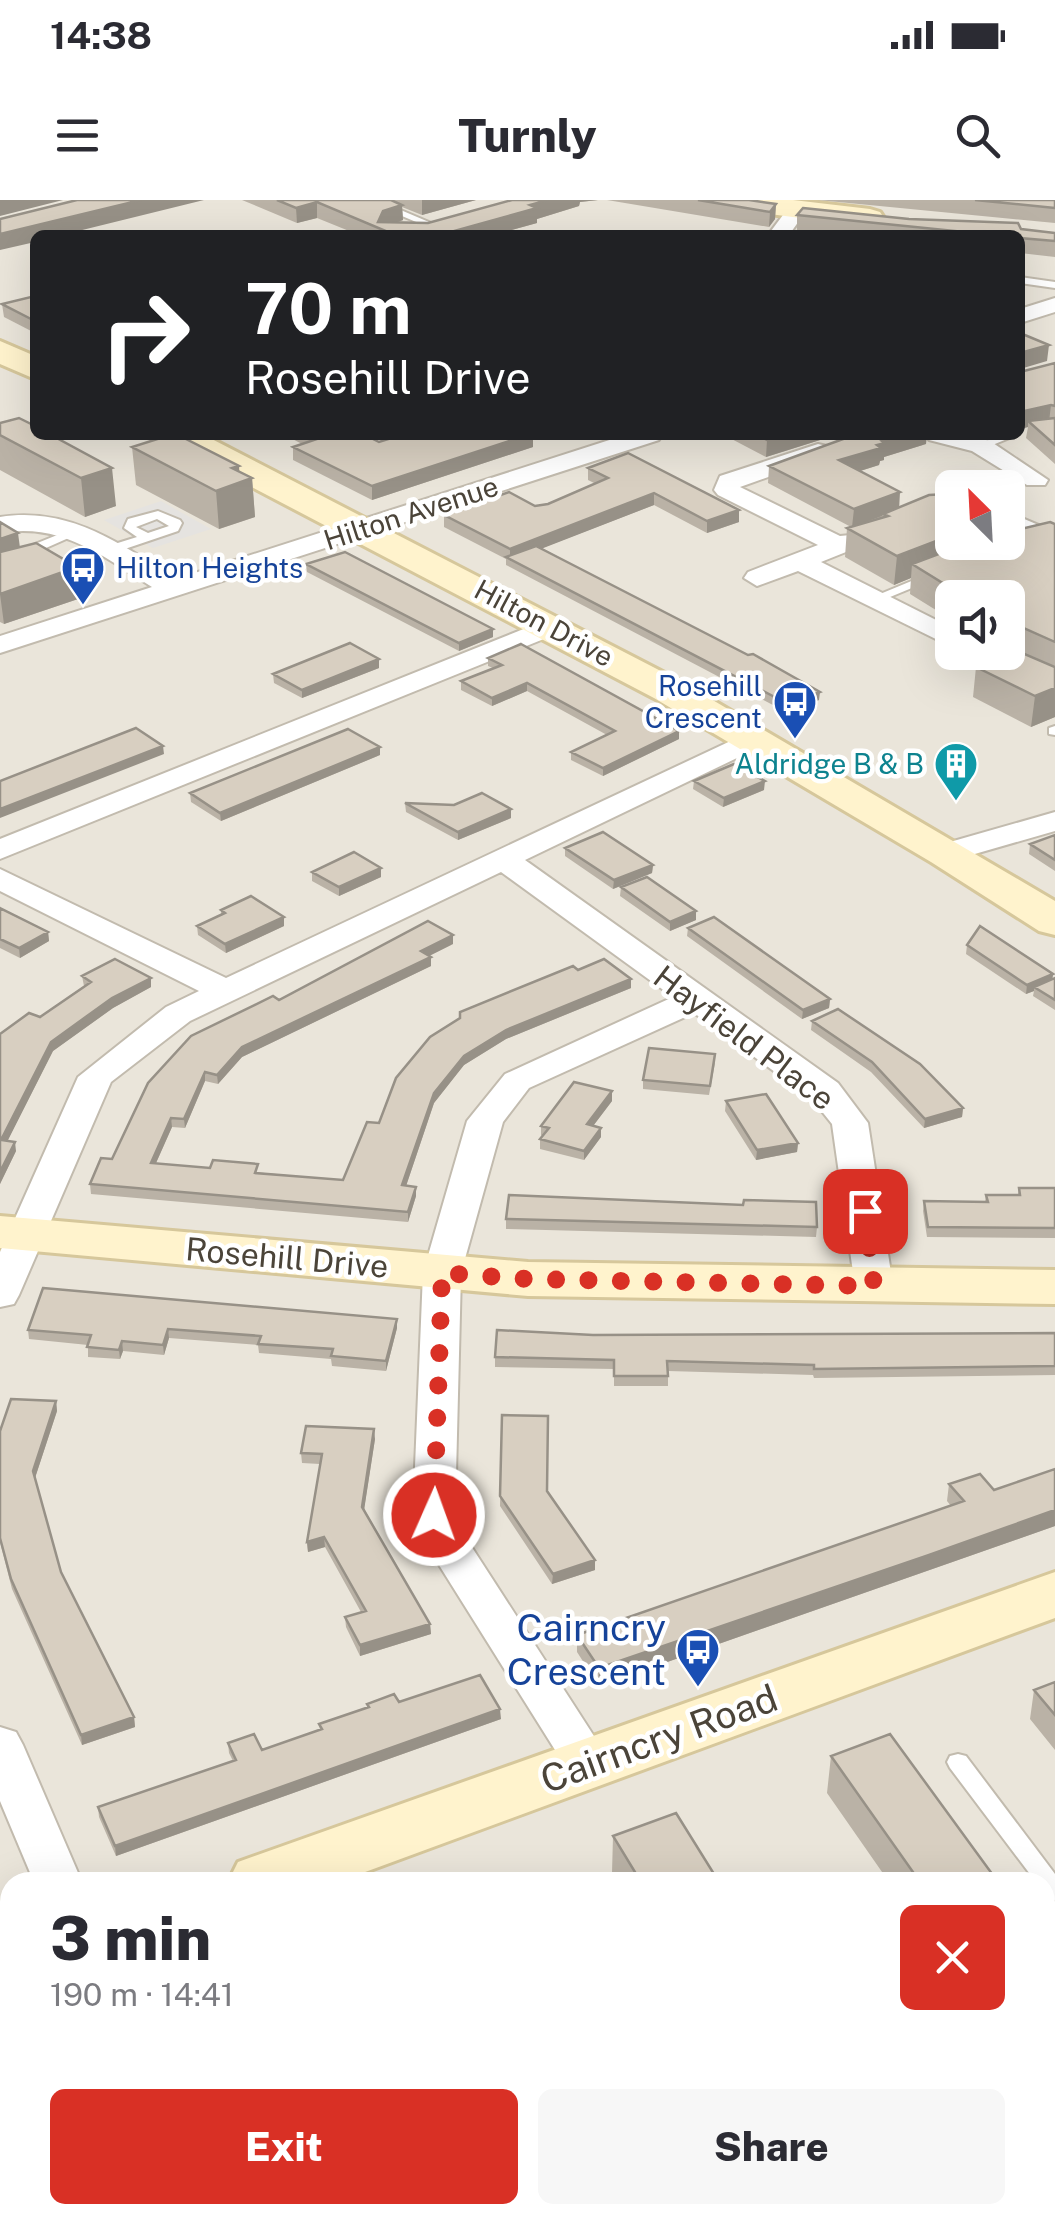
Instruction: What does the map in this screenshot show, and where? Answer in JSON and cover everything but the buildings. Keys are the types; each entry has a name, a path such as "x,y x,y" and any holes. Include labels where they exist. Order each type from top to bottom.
{"street":[{"path":"722,200 787,223 907,222"},
{"path":"413,230 467,215"},
{"path":"1026,325 1055,305"},
{"name":"Hilton Drive","path":"188,440 551,626 754,739 1055,922"},
{"name":"Hilton Avenue","path":"0,646 359,529 501,490 636,440"},
{"path":"797,440 818,451"},
{"path":"958,440 981,446 1045,479"},
{"path":"839,545 728,490 729,481 847,442"},
{"path":"0,526 37,519 76,532 174,590"},
{"path":"1025,528 1055,542"},
{"path":"756,578 870,533"},
{"path":"799,561 935,630"},
{"path":"0,850 551,626"},
{"path":"0,1295 14,1233 96,1077 178,1014 754,739"},
{"path":"947,853 1055,821"},
{"name":"Hayfield Place","path":"503,859 825,1091 850,1123 874,1286"},
{"path":"0,880 227,992"},
{"path":"589,1764 444,1538 434,1515 442,1273 486,1121 517,1081 696,999"},
{"name":"Rosehill Drive","path":"14,1233 528,1279 1055,1288"},
{"name":"Cairncry Road","path":"309,1872 589,1764 1055,1594"},
{"path":"0,1745 54,1872"}],"lane":[{"path":"369,200 430,225"},
{"path":"1025,281 1055,285"},
{"path":"981,446 997,440"},
{"path":"31,568 49,560 38,550 41,545 76,532"},
{"path":"109,550 147,537"},
{"path":"874,599 937,576"},
{"path":"958,1762 1041,1872"}],"shaded area":[{"path":"0,200 1055,200 1055,1594 290,1872 0,1872"},
{"path":"161,501 211,529 153,548 104,520"},
{"path":"1055,1611 1055,1872 371,1872"}],"place":[{"name":"Hilton Heights","path":"83,606"},
{"name":"Rosehill Crescent","path":"795,740"},
{"name":"Aldridge B & B","path":"956,802"},
{"name":"Cairncry Crescent","path":"698,1688"}],"route":[{"path":"434,1515 442,1273 528,1279 874,1286 865,1211"}]}
